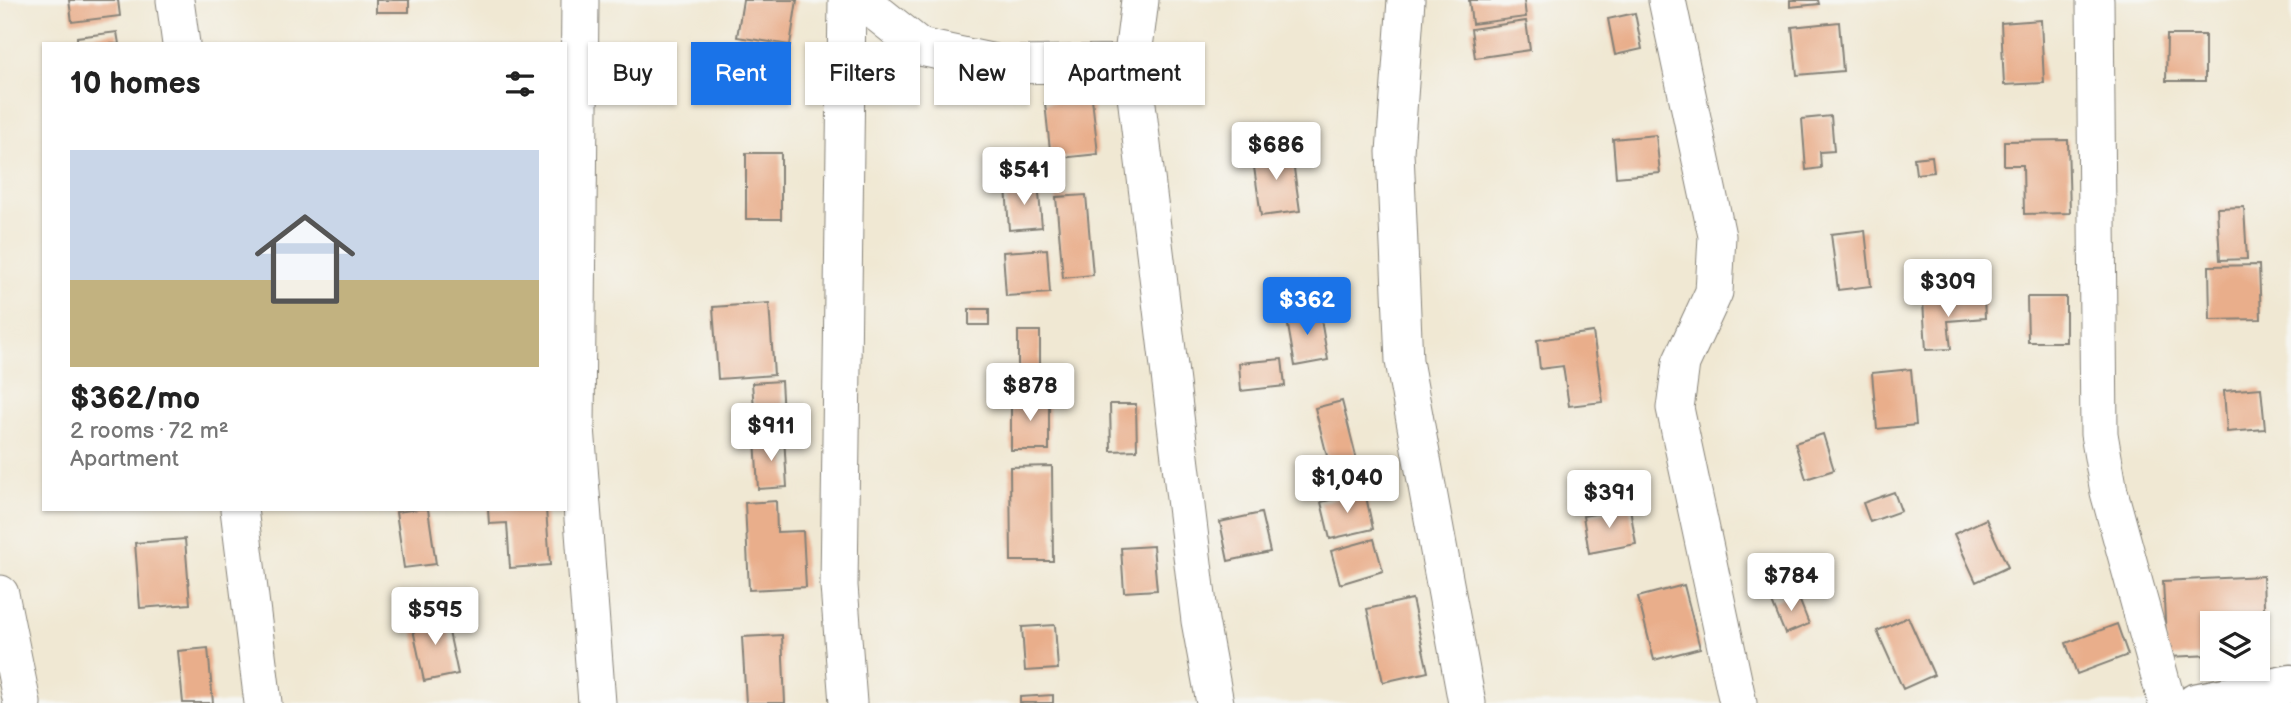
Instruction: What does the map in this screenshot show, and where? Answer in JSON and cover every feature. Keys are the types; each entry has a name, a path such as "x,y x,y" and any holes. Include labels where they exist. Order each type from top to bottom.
{"street":[{"path":"175,0 181,42"},
{"path":"580,0 576,427 597,703"},
{"path":"846,0 839,586 848,703"},
{"path":"861,0 920,47 1005,65 1044,64"},
{"path":"1135,42 1140,0"},
{"path":"1406,0 1395,152 1405,361 1467,703"},
{"path":"1667,0 1717,236 1714,292 1681,363 1675,408 1738,703"},
{"path":"2095,0 2099,434 2109,492 2167,703"},
{"path":"1137,105 1200,621 1215,703"},
{"path":"239,511 263,703"},
{"path":"0,594 22,703"},
{"path":"2195,703 2291,684"}],"building":[{"path":"69,0 118,0 120,16 72,22"},
{"path":"376,0 409,0 409,12 376,12"},
{"path":"743,0 797,0 790,42 737,37"},
{"path":"1469,0 1524,0 1526,17 1472,24"},
{"path":"1790,0 1818,0 1819,4 1790,7"},
{"path":"1635,13 1642,49 1615,55 1608,19"},
{"path":"2041,20 2044,83 2004,85 2001,23"},
{"path":"1526,21 1530,50 1475,58 1471,29"},
{"path":"1839,22 1843,71 1797,75 1792,27"},
{"path":"117,32 119,42 77,42 77,37"},
{"path":"2167,35 2205,35 2205,81 2166,81"},
{"path":"1045,105 1093,105 1098,154 1051,159"},
{"path":"1831,116 1834,151 1820,152 1821,168 1806,170 1802,119"},
{"path":"1656,135 1660,173 1616,177 1613,139"},
{"path":"2068,140 2070,213 2024,214 2023,165 2004,165 2004,141"},
{"path":"1291,148 1300,211 1261,216 1252,153"},
{"path":"746,153 781,153 781,219 746,219"},
{"path":"1932,156 1934,172 1916,174 1914,158"},
{"path":"1038,183 1042,227 1009,230 1006,186"},
{"path":"1086,195 1093,275 1063,278 1056,197"},
{"path":"2244,207 2247,259 2220,260 2217,208"},
{"path":"1865,230 1871,286 1838,290 1831,234"},
{"path":"1047,249 1050,293 1006,296 1003,252"},
{"path":"2259,265 2261,319 2210,320 2209,266"},
{"path":"1984,297 1985,318 1948,321 1951,349 1926,350 1923,301"},
{"path":"2027,297 2066,297 2066,342 2028,342"},
{"path":"769,303 774,375 718,379 713,307"},
{"path":"1319,308 1328,360 1295,366 1286,314"},
{"path":"969,309 989,309 989,325 969,325"},
{"path":"1018,331 1040,331 1040,375 1018,375"},
{"path":"1593,332 1603,402 1569,406 1563,366 1540,369 1537,340"},
{"path":"1282,359 1285,386 1241,391 1239,363"},
{"path":"1911,369 1916,425 1877,429 1872,373"},
{"path":"781,381 784,431 756,433 752,383"},
{"path":"2261,388 2265,429 2227,432 2224,391"},
{"path":"1011,395 1049,395 1049,450 1011,450"},
{"path":"1342,401 1359,468 1332,476 1315,408"},
{"path":"1110,404 1136,404 1137,450 1111,451"},
{"path":"1823,434 1834,470 1806,479 1795,443"},
{"path":"784,436 787,487 758,489 755,438"},
{"path":"1052,466 1053,561 1011,561 1010,467"},
{"path":"1365,492 1373,529 1330,539 1321,502"},
{"path":"1894,492 1901,511 1870,522 1863,503"},
{"path":"776,501 777,532 803,531 806,587 749,590 745,503"},
{"path":"1630,508 1636,544 1589,553 1583,516"},
{"path":"428,511 436,564 404,568 396,512"},
{"path":"488,511 546,511 550,565 510,568 507,523 489,524"},
{"path":"1261,513 1270,552 1228,561 1220,522"},
{"path":"1986,519 2008,567 1976,582 1954,534"},
{"path":"185,539 190,604 140,608 135,543"},
{"path":"1374,539 1383,571 1340,584 1331,551"},
{"path":"1153,546 1157,590 1124,592 1121,548"},
{"path":"2263,576 2264,611 2200,611 2200,656 2167,657 2163,581"},
{"path":"1684,585 1700,648 1654,660 1638,597"},
{"path":"1796,591 1809,624 1785,634 1772,602"},
{"path":"1412,599 1428,672 1383,682 1367,609"},
{"path":"445,613 458,674 424,681 411,620"},
{"path":"1908,617 1934,675 1903,689 1877,631"},
{"path":"2117,624 2128,655 2077,674 2066,643"},
{"path":"1055,625 1058,669 1025,671 1022,627"},
{"path":"782,635 785,703 746,703 742,637"},
{"path":"208,648 213,703 183,703 178,651"},
{"path":"1053,695 1053,703 1020,703 1020,697"}]}
